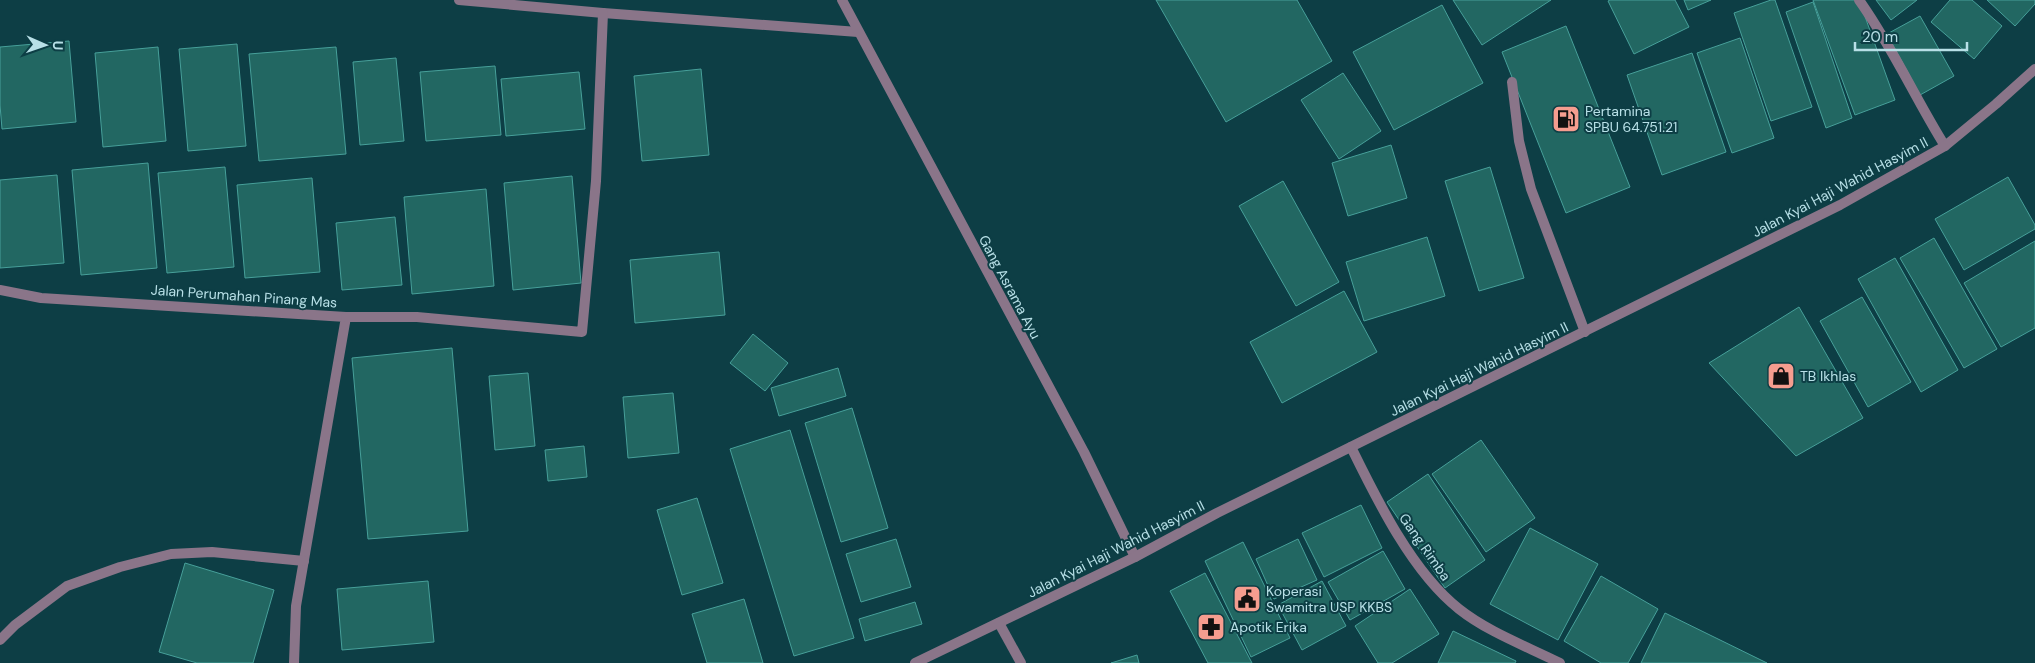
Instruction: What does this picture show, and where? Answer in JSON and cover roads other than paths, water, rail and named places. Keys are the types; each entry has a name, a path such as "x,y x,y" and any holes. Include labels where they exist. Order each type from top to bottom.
{"street":[{"path":"459,0 858,32"},
{"name":"Gang Asrama Ayu","path":"842,0 1084,452 1135,557"},
{"path":"1859,0 1876,23 1922,111 1945,146"},
{"path":"346,316 417,317 582,332 596,181 603,13"},
{"name":"Jalan Kyai Haji Wahid Hasyim II","path":"915,663 1135,557 1217,513 1840,205 1945,146 2035,69"},
{"path":"1512,82 1519,141 1532,189 1585,332"},
{"name":"Jalan Perumahan Pinang Mas","path":"0,290 40,298 346,316 296,606 294,663"},
{"name":"Gang Rimba","path":"1352,447 1378,503 1409,551 1439,592 1460,610 1492,629 1560,663"},
{"path":"0,640 15,625 67,586 120,568 171,554 212,552 304,561"},
{"path":"999,623 1021,663"}],"place":[{"name":"Pertamina SPBU 64.751.21","path":"1566,119"},
{"name":"TB Ikhlas","path":"1781,376"},
{"name":"Koperasi Swamitra USP KKBS","path":"1247,599"},
{"name":"Apotik Erika","path":"1211,627"}]}
